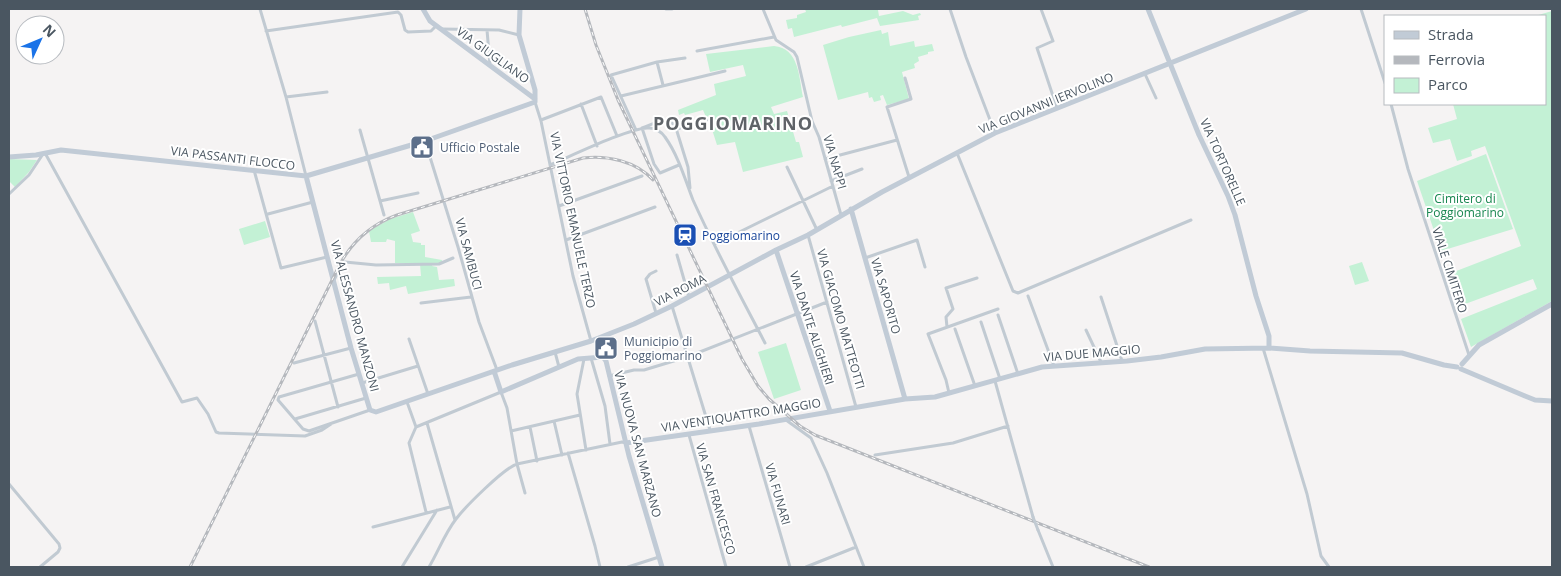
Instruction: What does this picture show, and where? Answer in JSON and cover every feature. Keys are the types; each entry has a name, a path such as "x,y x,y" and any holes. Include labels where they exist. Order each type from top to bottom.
{"main road":[{"name":"VIA GIUGLIANO","path":"424,9 426,17 438,28 534,99"},
{"path":"520,9 518,34 535,90 534,99"},
{"name":"VIA TORTORELLE","path":"1148,9 1199,135 1232,205 1266,329 1266,348"},
{"name":"VIA GIOVANNI IERVOLINO","path":"851,209 995,133 1306,9"},
{"name":"VIA PASSANTI FLOCCO","path":"9,157 69,150 306,176 425,141 534,99"},
{"name":"VIA ALESSANDRO MANZONI","path":"306,176 370,410 376,412 591,341"},
{"path":"840,215 851,209"},
{"name":"VIA SAPORITO","path":"851,209 905,400"},
{"name":"VIA ROMA","path":"591,341 672,306 776,250 808,235 840,215"},
{"name":"VIA DANTE ALIGHIERI","path":"776,250 830,412"},
{"path":"1460,366 1479,345 1552,304"},
{"name":"VIA DUE MAGGIO","path":"830,412 935,397 1042,367 1122,362 1230,347 1402,353 1444,365 1460,366 1535,400 1552,401"},
{"name":"VIA NUOVA SAN MARZANO","path":"501,392 578,360 603,357 606,361 626,443 662,567"},
{"path":"496,371 501,392"},
{"name":"VIA VENTIQUATTRO MAGGIO","path":"626,443 689,435 830,412"}],"street":[{"path":"260,9 286,97 306,176"},
{"path":"666,9 672,9"},
{"path":"698,51 774,37 763,9"},
{"path":"950,9 995,133"},
{"path":"1041,9 1053,42 1038,48 1057,109"},
{"path":"1361,9 1384,80"},
{"path":"266,31 398,12 401,14 405,30 408,32 431,31 438,28 462,31 500,30 518,34"},
{"path":"486,30 490,66"},
{"name":"VIA NAPPI","path":"774,37 794,52 840,215"},
{"path":"636,130 611,75 657,62 685,58"},
{"path":"657,62 663,85"},
{"path":"620,96 725,71"},
{"path":"1144,73 1156,98"},
{"path":"905,78 911,99 886,107 909,178"},
{"path":"286,97 327,92"},
{"path":"541,120 601,97 617,136"},
{"name":"VIA VITTORIO EMANUELE TERZO","path":"534,99 541,120 566,240 591,341"},
{"path":"581,104 597,146"},
{"name":"VIALE CIMITERO","path":"1391,105 1408,169 1469,355"},
{"path":"550,165 617,136 666,120 673,122 677,129 688,167 690,189"},
{"path":"677,129 707,120"},
{"path":"642,128 652,158 660,173 679,166"},
{"path":"642,128 655,129 665,137 729,276 765,342"},
{"path":"360,130 384,215"},
{"path":"825,159 897,140"},
{"name":"VIA SAMBUCI","path":"425,141 453,228 471,297 496,371"},
{"path":"9,194 29,175 44,153 182,402 197,398 208,414 216,432 305,436 322,430 331,424"},
{"path":"957,153 1013,291 1018,293 1191,220"},
{"path":"787,168 817,230"},
{"path":"831,181 862,169"},
{"path":"254,170 281,268 328,256"},
{"path":"559,206 642,176"},
{"path":"715,244 833,186"},
{"path":"380,201 418,193"},
{"path":"268,214 313,202"},
{"path":"566,240 655,207"},
{"name":"VIA GIACOMO MATTEOTTI","path":"808,235 856,407"},
{"path":"865,258 917,240 925,267"},
{"path":"677,254 689,297"},
{"path":"334,280 342,264 345,262 376,265 439,264 453,258"},
{"path":"656,271 646,279 656,314"},
{"path":"947,327 946,317 953,310 946,288 977,278"},
{"path":"1028,296 1054,366"},
{"path":"421,303 471,297"},
{"path":"1100,297 1122,362"},
{"path":"609,376 634,370 644,370 687,357 827,302"},
{"path":"672,306 710,431"},
{"path":"949,393 946,380 928,334 998,309"},
{"path":"998,315 1018,374"},
{"path":"314,321 338,406"},
{"path":"981,322 1033,517 1053,567"},
{"path":"956,329 975,386"},
{"path":"1086,330 1101,362"},
{"path":"409,339 428,395"},
{"path":"294,364 352,348"},
{"path":"1266,348 1307,494 1321,556 1329,567"},
{"path":"555,352 559,367"},
{"path":"591,358 604,406 610,444"},
{"path":"584,359 577,394 586,450"},
{"path":"362,383 418,366"},
{"path":"360,374 279,397 278,400 303,429 309,431 370,410"},
{"path":"416,427 501,392 507,408 517,464 525,493"},
{"path":"295,420 367,398"},
{"path":"407,402 416,427 409,443 426,512"},
{"path":"511,431 580,415"},
{"path":"786,419 811,438 864,567"},
{"path":"554,421 562,454"},
{"path":"427,423 455,520"},
{"name":"VIA FUNARI","path":"749,425 790,567"},
{"path":"875,455 953,443 1008,426"},
{"path":"530,427 537,461"},
{"name":"VIA SAN FRANCESCO","path":"689,435 726,567"},
{"path":"429,567 455,520 496,479 512,466 610,444 626,443"},
{"path":"568,453 600,567"},
{"path":"9,484 59,544 58,552 40,567"},
{"path":"373,527 450,507"},
{"path":"402,567 437,510"},
{"path":"806,567 856,547"},
{"path":"628,567 659,557"}],"green space":[{"path":"805,9 884,9 878,10 879,16 903,11 913,15 920,13 921,15 918,16 919,20 880,26 877,18 794,37 792,28 788,29 786,20 797,18 797,15 806,12"},
{"path":"1552,11 1552,301 1471,347 1461,319 1537,289 1533,279 1457,307 1446,275 1521,246 1485,146 1471,151 1472,156 1457,161 1450,139 1433,143 1428,128 1457,119 1453,105 1546,105 1546,15 1538,15"},
{"path":"881,30 882,34 888,32 890,46 914,41 915,47 932,44 934,51 918,57 919,61 914,64 915,68 902,72 909,99 887,105 883,95 880,96 881,100 874,102 872,97 869,98 868,92 838,100 823,45"},
{"path":"774,46 789,52 793,58 799,73 803,97 771,107 774,114 787,111 796,142 799,142 803,157 743,172 735,142 717,145 708,117 706,117 703,110 679,115 678,110 716,95 714,84 746,76 743,65 710,72 706,54"},
{"name":"Cimitero di Poggiomarino","path":"1486,154 1513,229 1441,251 1417,181"},
{"path":"9,159 37,160 15,187 9,181"},
{"path":"413,212 420,231 411,234 413,242 425,245 425,257 442,260 442,263 433,263 432,266 437,267 439,280 454,279 455,286 408,294 406,286 390,290 389,283 378,284 377,277 421,276 420,264 395,263 395,241 387,239 386,242 371,242 369,231 390,219"},
{"path":"265,221 270,237 244,245 239,229"},
{"path":"1362,262 1369,281 1355,285 1349,266"},
{"path":"786,343 801,390 774,399 758,352"}],"railway":[{"path":"585,9 596,45 618,100 742,359 758,386 769,399 800,426 815,435 1149,567"},
{"path":"190,567 339,266 350,249 370,229 397,215 583,158 592,157 621,161 638,168 653,180"}],"place":[{"name":"Ufficio Postale","path":"422,147"},
{"name":"Poggiomarino","path":"685,235"},
{"name":"Municipio di Poggiomarino","path":"606,348"}],"district":[{"name":"POGGIOMARINO","path":"733,123"}]}
